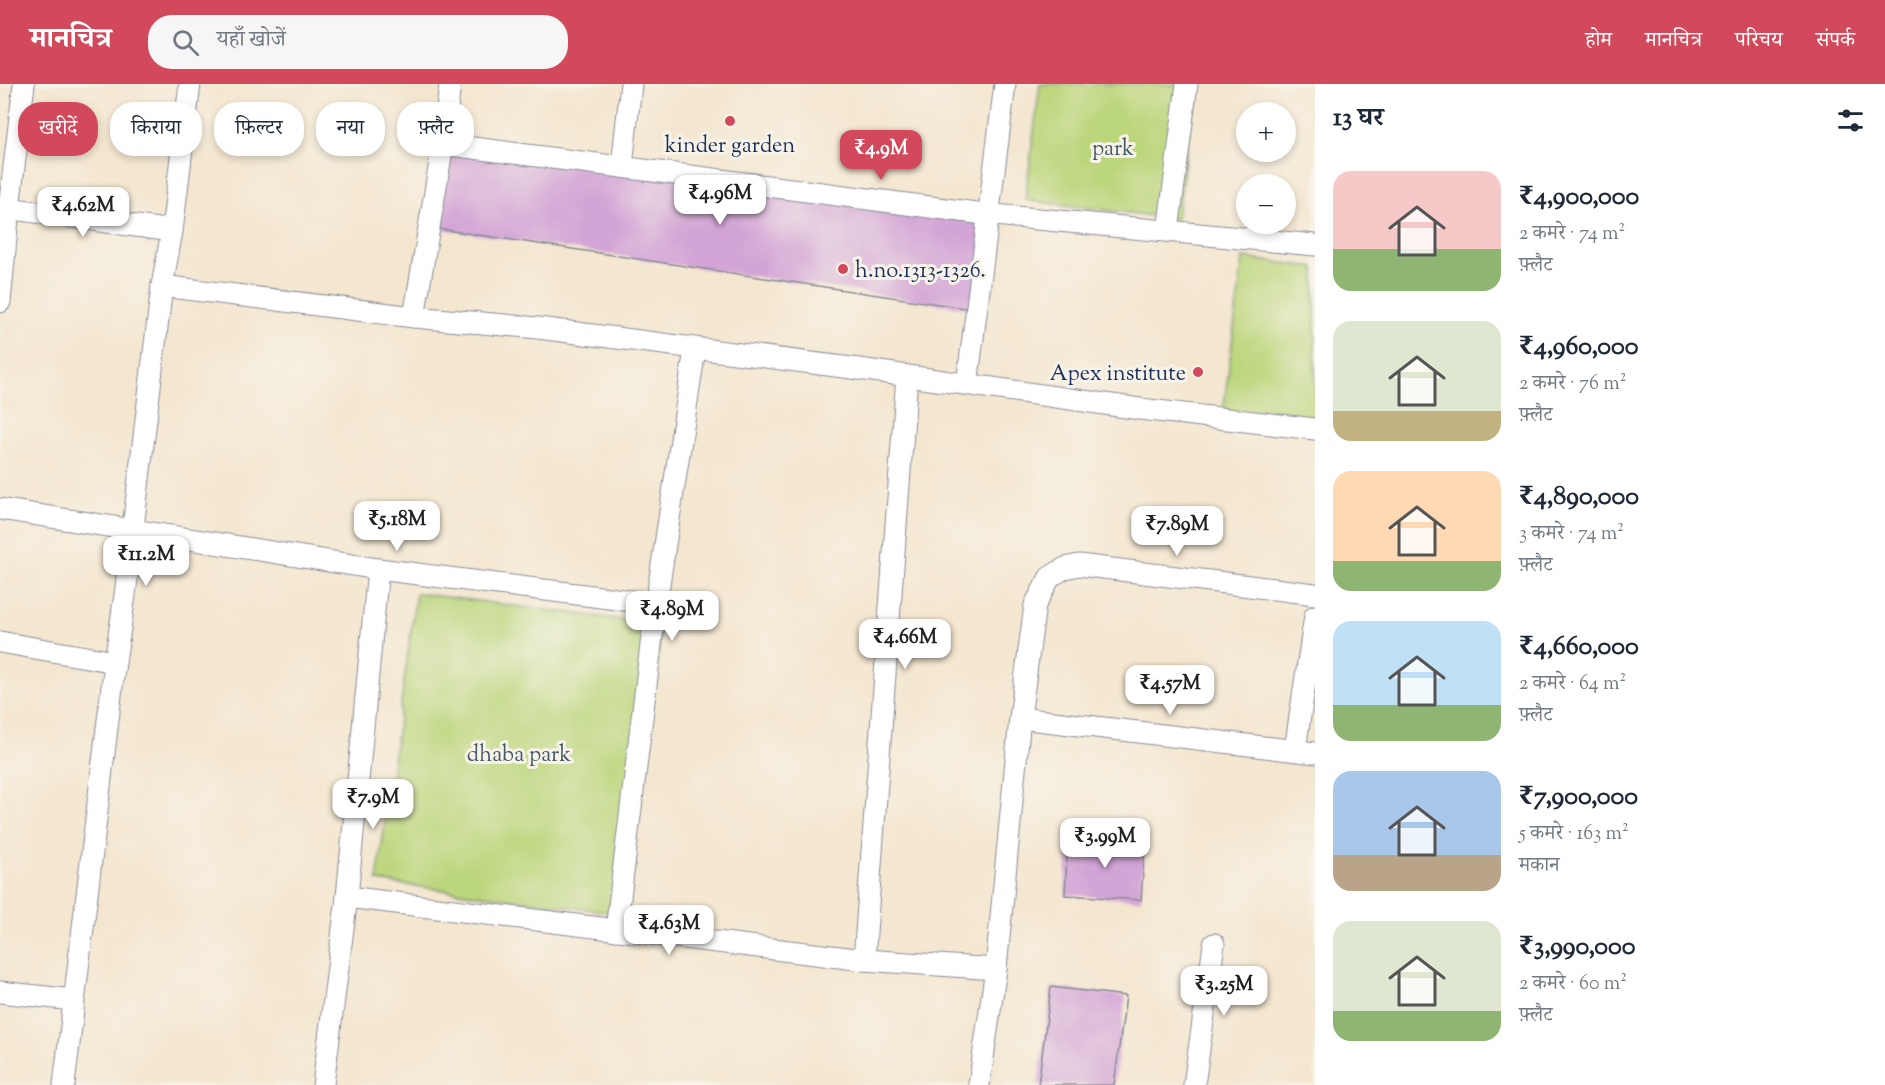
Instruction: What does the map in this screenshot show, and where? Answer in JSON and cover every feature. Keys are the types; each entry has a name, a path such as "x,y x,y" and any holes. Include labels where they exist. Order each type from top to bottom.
{"street":[{"path":"0,302 4,208 24,84"},
{"path":"64,1085 162,286 172,231 190,84"},
{"path":"448,102 450,84"},
{"path":"622,166 631,84"},
{"path":"967,385 1005,84"},
{"path":"1168,231 1187,84"},
{"path":"474,148 989,214 1315,245"},
{"path":"414,317 441,156"},
{"path":"4,208 172,231"},
{"path":"162,286 414,317 538,328 1140,409 1315,429"},
{"path":"616,930 656,604 695,349"},
{"path":"864,960 907,376"},
{"path":"0,508 378,569 656,604"},
{"path":"979,1085 996,969 1020,718 1035,605 1050,577 1065,568 1079,565 1315,594"},
{"path":"323,1085 347,897 378,569"},
{"path":"1020,718 1305,751 1315,616"},
{"path":"0,642 115,662"},
{"path":"347,897 864,960 996,969"},
{"path":"1194,1085 1214,944"},
{"path":"0,992 73,1000"}],"green space":[{"name":"park","path":"1040,84 1195,84 1177,219 1025,200"},
{"path":"1243,258 1315,267 1315,425 1223,413"},
{"name":"dhaba park","path":"416,593 662,625 623,914 377,881"}],"building":[{"name":"h.no.1313-1326.","path":"474,152 989,214 977,310 433,228 445,156 474,156"},
{"path":"1068,838 1145,843 1141,900 1065,895"},
{"path":"1051,987 1126,996 1114,1085 1038,1085"}],"place":[{"name":"kinder garden","path":"730,121"},
{"name":"h.no.1313-1326.","path":"843,269"},
{"name":"Apex institute","path":"1198,372"}]}
